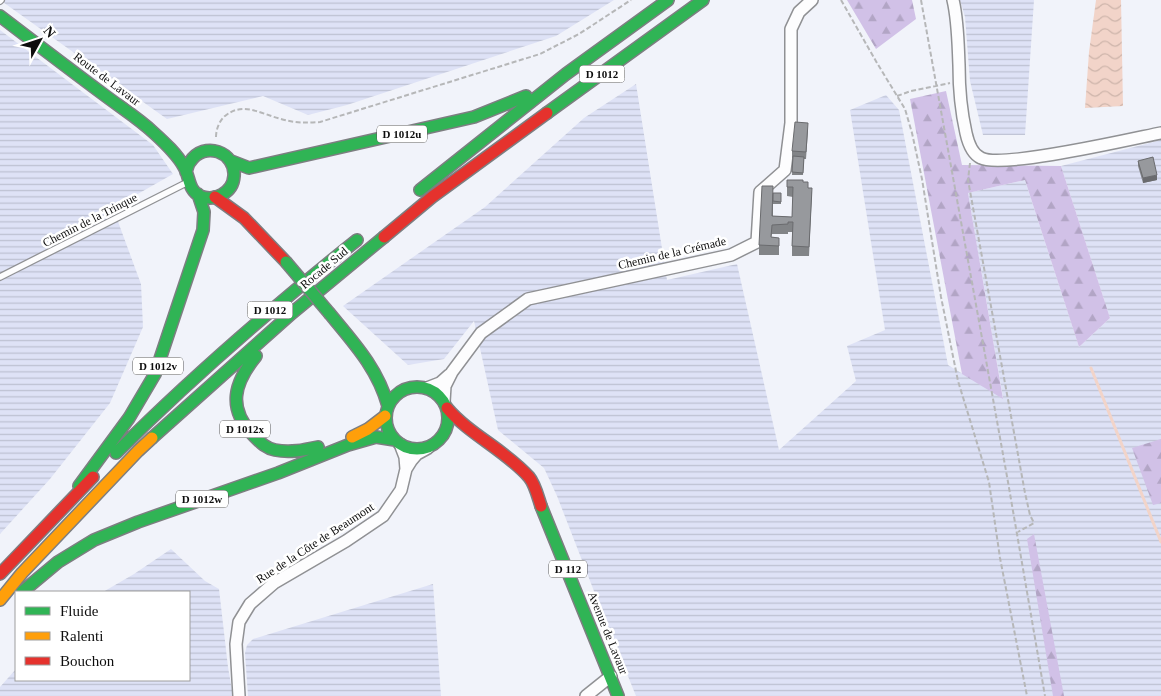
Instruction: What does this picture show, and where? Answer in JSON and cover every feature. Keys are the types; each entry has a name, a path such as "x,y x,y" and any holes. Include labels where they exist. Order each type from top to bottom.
{"main road":[{"name":"D 1012","path":"410,198 566,74 668,0"},
{"name":"Rocade Sud","path":"0,600 22,573 138,450 292,312 416,210 703,0"},
{"name":"Route de Lavaur","path":"0,16 150,129"},
{"name":"D 1012u","path":"231,161 249,168 474,117 520,100 566,74"},
{"path":"150,129 179,145 202,151 215,150 224,154 234,166 233,184 226,192 215,197 203,197 198,194 192,189 173,153 150,129"},
{"path":"187,177 191,159 202,151"},
{"path":"234,178 240,198 259,231"},
{"name":"D 1012v","path":"56,515 128,421 146,393 155,374 203,230 204,212 198,194"},
{"path":"215,197 231,207 259,231 365,356 383,388 387,411 386,425 397,442 408,448 418,449 428,448 446,438 448,424 446,405 440,396 427,388 396,380 365,356"},
{"name":"Rocade Sud","path":"0,574 151,417 292,290 363,235"},
{"name":"D 1012x","path":"292,312 279,331 245,367 237,389 236,409 244,428 267,448 287,452 303,451 348,439 368,429 387,411"},
{"path":"387,411 398,392 414,386"},
{"name":"D 112","path":"446,405 454,416 502,452"},
{"name":"D 1012w","path":"23,591 65,558 94,540 120,529 376,437 397,442"},
{"name":"D 112","path":"466,440 502,452"},
{"name":"Avenue de Lavaur","path":"502,452 530,478 618,696"},
{"path":"0,613 15,598"}],"street":[{"name":"Chemin de la Crémade","path":"452,372 482,334 528,299 731,255 757,242 760,192 785,170 791,123 790,42 792,29 799,12 812,0"},
{"path":"953,0 958,38 959,82 966,134 972,151 980,158 990,161 1022,159 1161,133"},
{"path":"427,388 440,383 452,372"},
{"path":"446,405 445,386 452,372"},
{"name":"Rue de la Côte de Beaumont","path":"239,696 236,644 239,622 250,604 274,583 346,541 383,516 401,490 406,469 405,457 397,442"},
{"name":"Rue de la Côte de Beaumont","path":"406,469 417,454 428,448"},
{"path":"586,696 611,676"}],"lane":[{"name":"Chemin de la Trinque","path":"0,277 187,177"}],"path":[{"path":"215,150 216,132 222,119 232,110 245,108 298,123 320,122 341,117 540,54 579,34 631,0"},
{"path":"841,0 905,109 917,157 941,298 958,381 989,482 1000,558 1027,696"},
{"path":"921,0 1045,696"},
{"path":"897,96 936,85 959,82"},
{"path":"972,151 968,180 1023,483 1030,515 1034,523 1017,533"}],"shaded area":[{"path":"0,0 614,0 556,36 347,105 308,115 263,96 167,119"},
{"path":"960,0 1034,0 1025,135 983,135 970,81 965,17"},
{"path":"0,30 153,145 173,174 113,208 141,284 143,327 110,403 50,479 0,534"},
{"path":"636,84 667,280 737,264 779,450 856,381 847,346 885,330 850,110 886,95 899,110 948,365 1003,398 968,193 1025,180 1079,347 1110,318 1061,166 1161,140 1161,696 636,696 557,496 544,468 498,430 474,321 444,359 408,365 343,306 485,207 584,118"},
{"path":"171,549 205,581 219,589 233,696 0,696 0,687 15,670 15,681 190,681 190,591 105,591"},
{"path":"433,584 441,696 248,696 245,653 247,645 253,639"}],"green space":[{"path":"847,0 912,0 916,19 876,49"},
{"path":"946,91 962,165 1061,166 1110,318 1079,347 1025,180 968,193 1003,399 962,374 910,99"},
{"path":"1161,439 1161,503 1153,505 1132,448"},
{"path":"1034,534 1064,696 1053,696 1027,539"}],"water":[{"path":"1096,0 1121,0 1123,106 1085,108 1089,52"}],"building":[{"path":"795,122 808,123 806,152 792,151"},
{"path":"793,156 804,157 803,173 792,172"},
{"path":"1153,157 1157,175 1143,178 1138,161"},
{"path":"787,180 803,180 803,182 808,182 808,188 812,188 809,247 792,246 793,222 772,225 771,237 779,238 779,246 759,245 762,186 773,186 772,216 792,217 793,187 787,187"},
{"path":"773,193 781,193 781,202 773,201"}],"waterway":[{"path":"1091,368 1161,542"}],"traffic: fast":[{"path":"420,190 566,74 668,0"},
{"path":"547,113 703,0"},
{"path":"0,16 154,133 181,162 191,187 200,196 211,198 222,195 230,187 234,176 233,168 225,155 211,150 196,155 189,163 186,172"},
{"path":"231,161 249,168 474,117 526,96"},
{"path":"79,486 129,418 155,374 203,230 204,212 198,194"},
{"path":"152,438 292,313 384,237"},
{"path":"116,453 234,343 357,240"},
{"path":"286,262 330,314"},
{"path":"330,314 372,368 388,406"},
{"path":"256,356 248,366 236,396 239,415 245,425 260,442 271,449 292,451 318,447"},
{"path":"411,387 423,387 439,396 446,406 448,418 446,430 439,440 423,449 411,449 400,444 391,435 386,424 386,412 391,401 400,392 411,387"},
{"path":"23,591 58,562 94,540 138,522 278,473 348,445 376,437 395,440"},
{"path":"541,506 618,696"}],"traffic: slow":[{"path":"352,437 368,429 385,416"},
{"path":"0,600 22,573 152,438"}],"traffic: jam":[{"path":"384,237 432,197 547,113"},
{"path":"215,197 244,218 286,262"},
{"path":"447,408 456,418 520,467 535,487 541,506"},
{"path":"0,574 93,477"}]}
